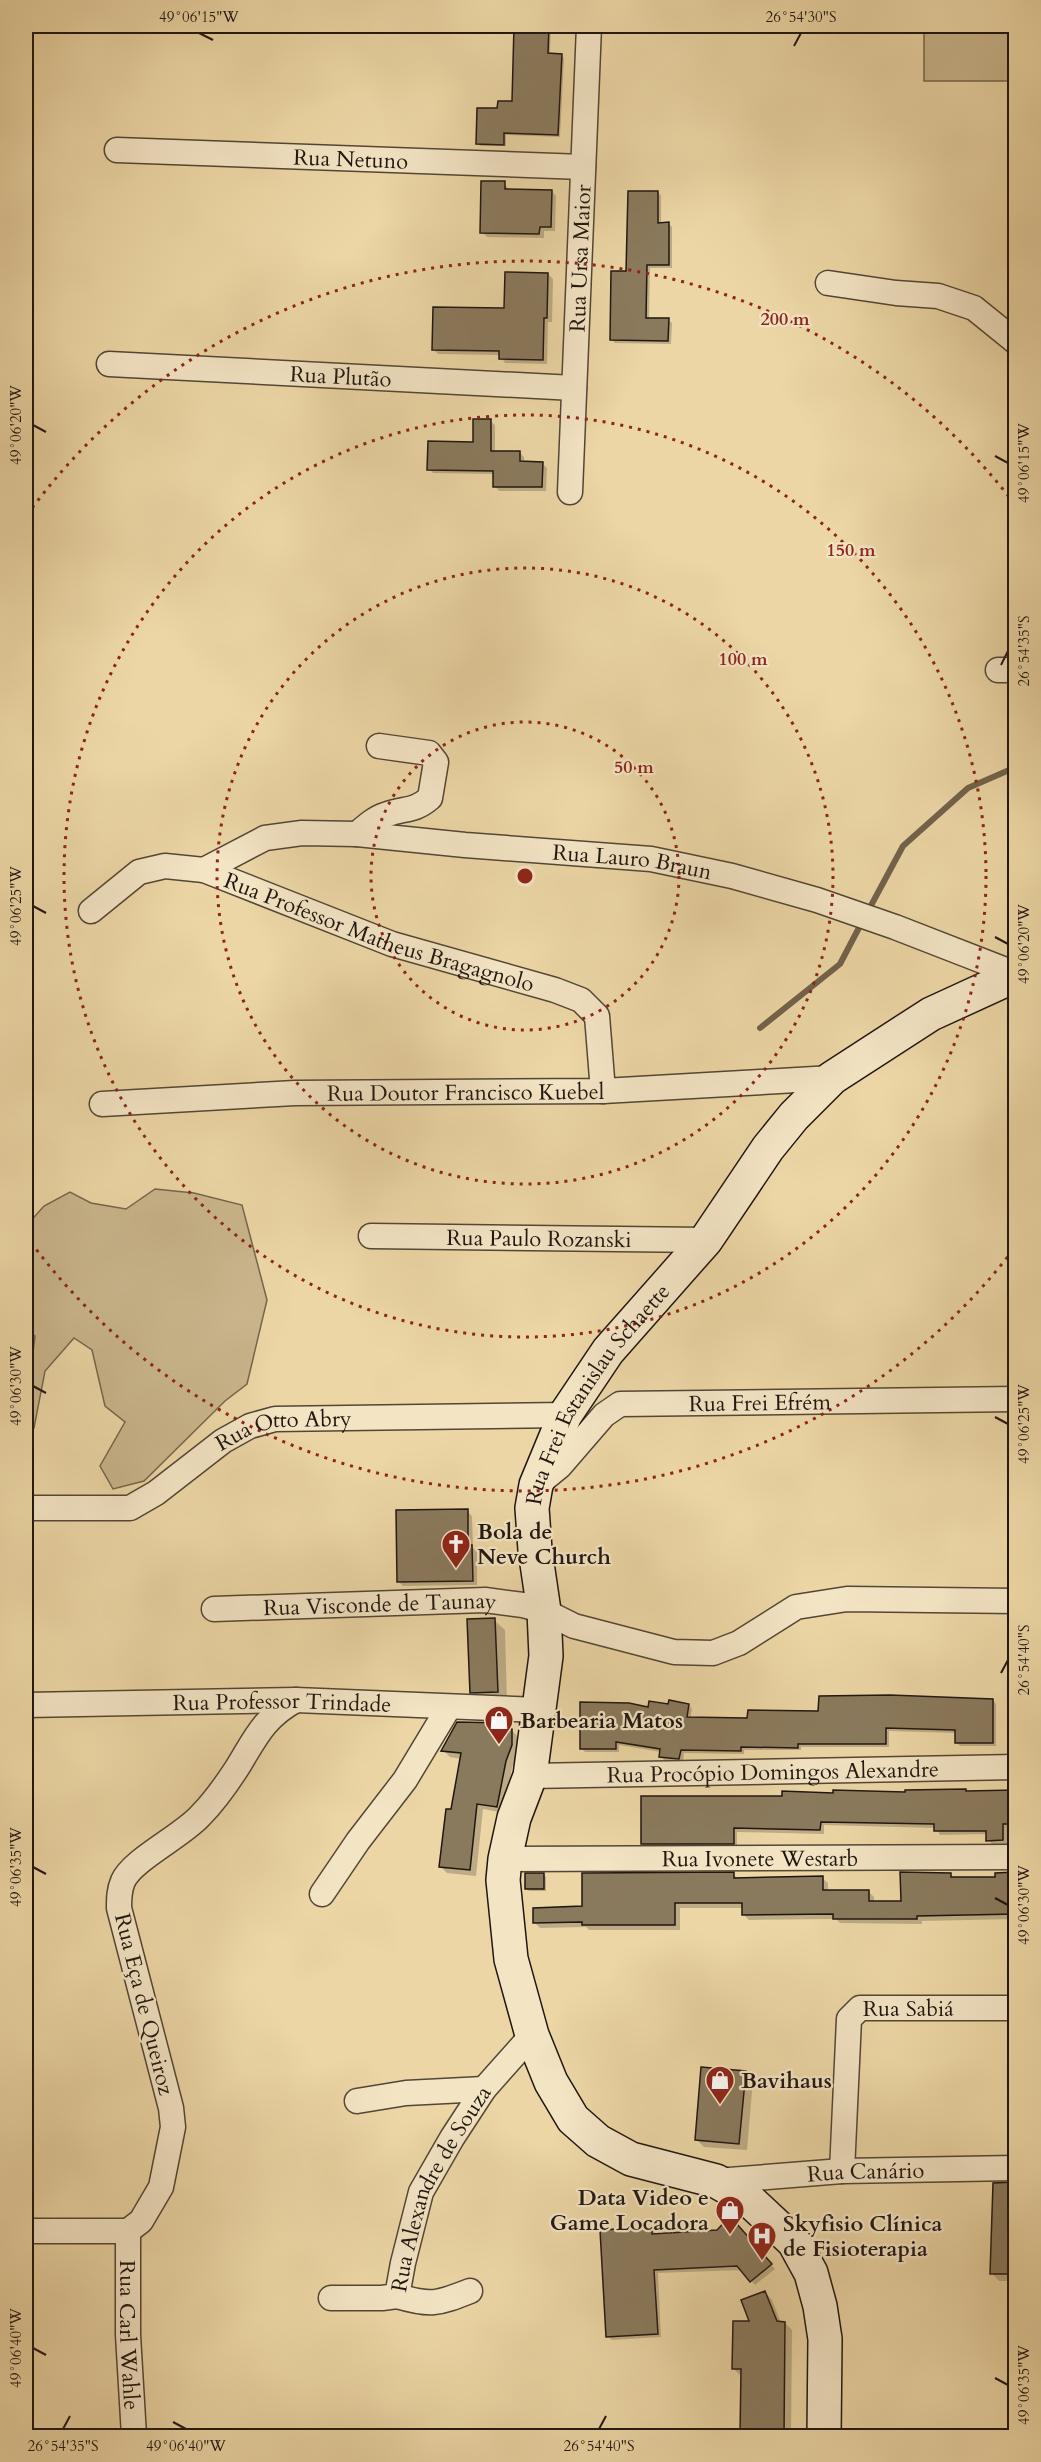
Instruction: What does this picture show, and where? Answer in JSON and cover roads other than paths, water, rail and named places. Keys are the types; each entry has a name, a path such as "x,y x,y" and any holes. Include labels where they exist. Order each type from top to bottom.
{"main road":[{"name":"Rua Frei Estanislau Schaette","path":"824,2436 825,2339 820,2306 811,2272 794,2242 748,2199 716,2181 631,2159 598,2141 573,2119 551,2082 532,2035 511,1959 504,1901 505,1859 514,1818 530,1776 546,1656 544,1611 533,1519 536,1485 565,1415 608,1351 706,1240 768,1148 794,1116 832,1078 931,1014 1016,975"}],"street":[{"name":"Rua Ursa Maior","path":"570,492 589,26"},
{"name":"Rua Netuno","path":"117,150 583,167"},
{"path":"828,283 896,293 938,296 974,308 1016,342"},
{"name":"Rua Plutão","path":"109,363 574,388"},
{"path":"357,834 381,816 398,810 417,809 430,798 436,762 429,753 379,746"},
{"name":"Rua Lauro Braun","path":"204,870 265,838 302,833 357,834 465,845 651,859 732,876 817,900 896,927 1016,975"},
{"name":"Rua Professor Matheus Bragagnolo","path":"91,910 139,872 165,866 204,870 392,944 555,990 581,1000 597,1016 603,1091"},
{"name":"Rua Doutor Francisco Kuebel","path":"102,1104 295,1092 603,1091 832,1078"},
{"name":"Rua Paulo Rozanski","path":"371,1236 706,1240"},
{"name":"Rua Frei Efrém","path":"536,1485 560,1466 604,1415 620,1404 1016,1399"},
{"name":"Rua Otto Abry","path":"26,1508 130,1508 156,1493 223,1441 250,1426 275,1419 565,1415"},
{"name":"Rua Visconde de Taunay","path":"214,1609 485,1600 523,1605 544,1611 574,1626 674,1652 713,1653 739,1643 796,1607 847,1599 1016,1601"},
{"name":"Rua Professor Trindade","path":"26,1705 297,1700 539,1710"},
{"name":"Rua Eça de Queiroz","path":"128,2231 141,2221 161,2187 173,2127 171,2108 119,1908 119,1893 123,1879 199,1817 216,1799 254,1737 273,1715 297,1700"},
{"path":"322,1894 358,1841 405,1780 449,1707"},
{"name":"Rua Procópio Domingos Alexandre","path":"530,1776 1016,1767"},
{"name":"Rua Ivonete Westarb","path":"505,1859 1016,1857"},
{"name":"Rua Sabiá","path":"842,2171 849,2019 853,2013 860,2008 1016,2008"},
{"name":"Rua Alexandre de Souza","path":"331,2298 382,2298 397,2295 421,2192 484,2089 532,2035"},
{"path":"357,2101 406,2093 484,2089"},
{"name":"Rua Canário","path":"716,2181 842,2171 1016,2168"},
{"path":"26,2231 128,2231"},
{"name":"Rua Carl Wahle","path":"128,2231 128,2335 134,2436"},
{"path":"397,2295 420,2302 439,2303 470,2291"}],"waterway":[{"path":"867,913 903,846 968,788 1016,767"},
{"path":"760,1028 840,964 862,922"}],"place":[{"name":"Bola de Neve Church","path":"456,1570"},
{"name":"Barbearia Matos","path":"499,1746"},
{"name":"Bavihaus","path":"720,2106"},
{"name":"Data Video e Game Locadora","path":"730,2236"},
{"name":"Skyfisio Clínica de Fisioterapia","path":"762,2262"}]}
